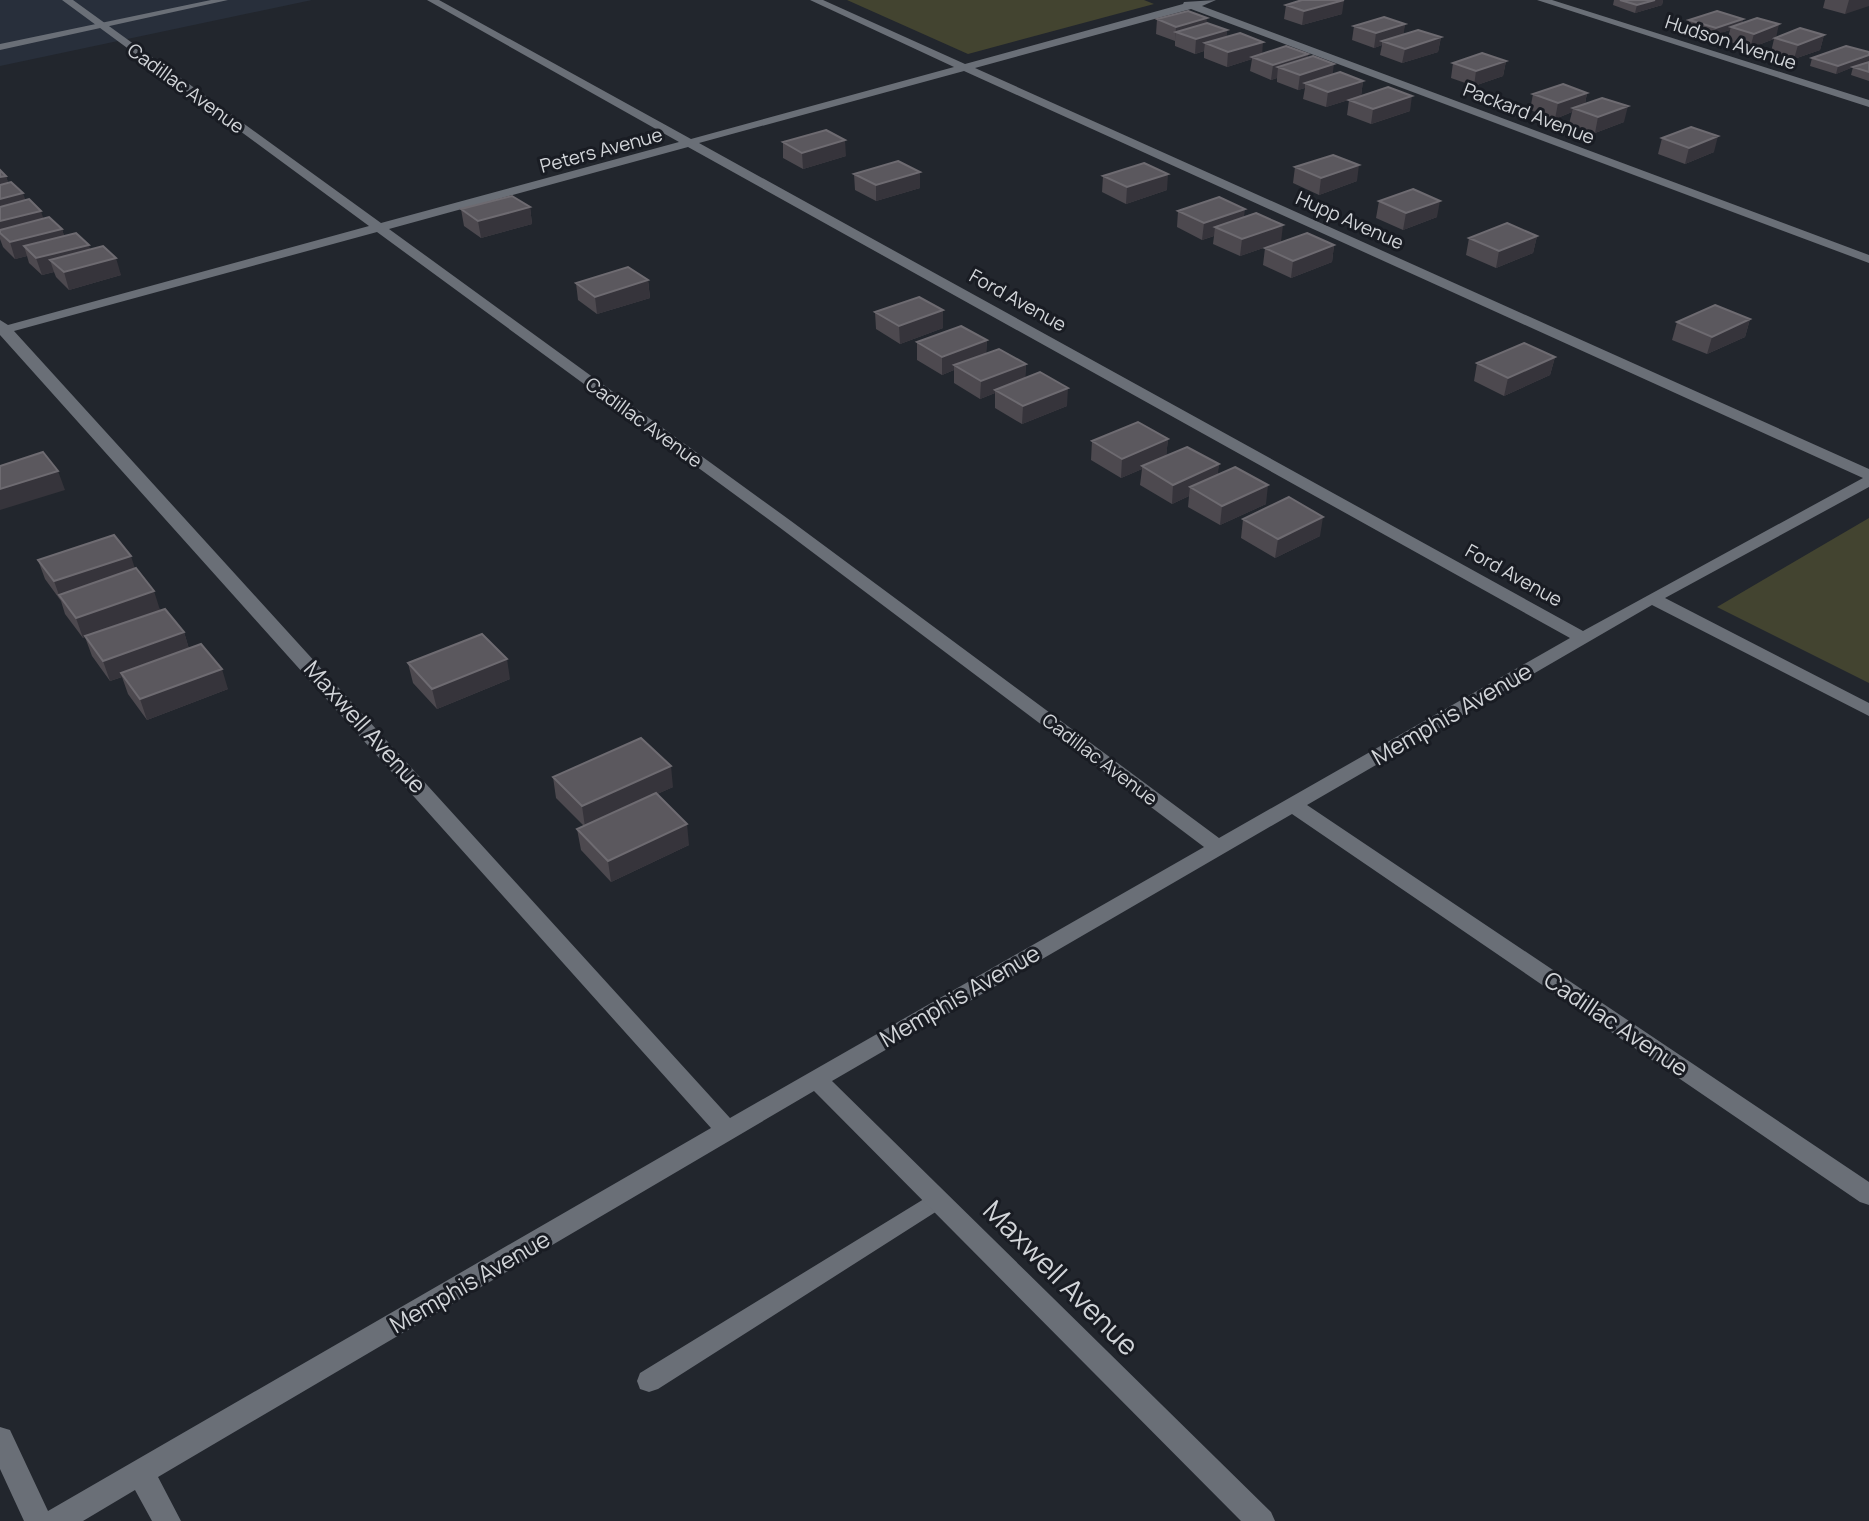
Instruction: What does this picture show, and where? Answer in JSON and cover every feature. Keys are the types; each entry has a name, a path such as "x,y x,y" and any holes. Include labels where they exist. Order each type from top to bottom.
{"street":[{"name":"Cadillac Avenue","path":"67,0 785,524 1219,848"},
{"name":"Ford Avenue","path":"432,0 1583,638"},
{"name":"Hupp Avenue","path":"815,0 1869,475"},
{"name":"Packard Avenue","path":"1177,0 1869,259"},
{"name":"Peters Avenue","path":"2,329 1210,0"},
{"name":"Hudson Avenue","path":"1542,0 1869,104"},
{"name":"Maxwell Avenue","path":"2,329 729,1132"},
{"name":"Memphis Avenue","path":"57,1521 816,1079 1652,598 1869,481"},
{"path":"1652,598 1869,710"},
{"name":"Cadillac Avenue","path":"1294,806 1869,1195"},
{"name":"Maxwell Avenue","path":"816,1079 1261,1521"},
{"path":"0,1439 38,1521"},
{"path":"141,1473 167,1521"}],"lane":[{"path":"1,45 225,0"},
{"path":"649,1381 937,1199"}],"shaded area":[{"path":"0,0 312,0 0,66"}],"green space":[{"path":"847,0 1144,0 1154,4 968,54"},
{"path":"1869,518 1869,683 1717,607"}],"building":[{"path":"1302,0 1344,0 1304,11 1286,5"},
{"path":"1620,0 1655,0 1637,5"},
{"path":"1188,11 1207,18 1176,27 1157,19"},
{"path":"1717,11 1743,19 1716,28 1689,20"},
{"path":"1384,17 1405,24 1376,33 1354,26"},
{"path":"1757,18 1779,24 1754,34 1731,27"},
{"path":"1207,23 1227,30 1196,39 1176,32"},
{"path":"1800,28 1824,35 1798,45 1775,38"},
{"path":"1418,30 1441,37 1405,49 1382,41"},
{"path":"1240,33 1263,42 1228,52 1205,43"},
{"path":"1286,46 1308,54 1273,65 1252,57"},
{"path":"1846,46 1869,52 1869,55 1838,66 1812,58"},
{"path":"1482,53 1506,61 1476,71 1453,63"},
{"path":"1313,56 1334,64 1300,75 1278,67"},
{"path":"1869,62 1869,72 1853,67"},
{"path":"1340,72 1363,81 1328,92 1305,83"},
{"path":"1563,84 1587,93 1558,103 1533,94"},
{"path":"1388,87 1412,96 1373,109 1349,100"},
{"path":"1602,98 1628,106 1598,117 1573,108"},
{"path":"1691,127 1718,136 1689,148 1662,138"},
{"path":"826,130 845,140 802,153 783,142"},
{"path":"1333,155 1359,165 1321,178 1295,167"},
{"path":"898,161 920,172 876,185 854,174"},
{"path":"1144,163 1168,174 1127,187 1103,176"},
{"path":"11,182 23,193 0,199 0,185"},
{"path":"1413,189 1440,201 1406,213 1379,201"},
{"path":"512,196 530,207 478,221 461,209"},
{"path":"1219,197 1245,209 1204,223 1178,211"},
{"path":"29,199 41,211 0,221 0,207"},
{"path":"1256,213 1283,225 1242,239 1215,227"},
{"path":"49,217 62,229 10,242 0,233 0,230"},
{"path":"1507,223 1537,236 1499,251 1469,238"},
{"path":"76,233 89,245 36,258 24,246"},
{"path":"1307,233 1334,245 1293,261 1265,248"},
{"path":"103,246 116,258 64,272 50,260"},
{"path":"628,267 648,280 595,297 576,283"},
{"path":"919,297 943,310 899,326 875,312"},
{"path":"1715,305 1750,319 1712,337 1677,322"},
{"path":"961,326 987,340 942,357 917,342"},
{"path":"1524,343 1555,357 1508,378 1477,363"},
{"path":"999,349 1026,364 981,381 954,365"},
{"path":"1040,372 1068,388 1023,406 995,390"},
{"path":"1138,422 1168,439 1122,459 1092,441"},
{"path":"1187,447 1219,464 1173,485 1142,466"},
{"path":"43,452 58,471 0,489 0,466"},
{"path":"1235,467 1268,485 1222,506 1190,487"},
{"path":"1289,497 1323,517 1278,539 1243,519"},
{"path":"114,535 131,556 54,581 38,560"},
{"path":"136,568 154,591 76,618 59,595"},
{"path":"165,609 184,632 103,661 85,636"},
{"path":"482,634 507,659 432,689 408,663"},
{"path":"201,644 222,669 140,699 121,673"},
{"path":"641,738 671,766 582,806 553,777"},
{"path":"656,793 687,824 608,861 577,829"}]}
